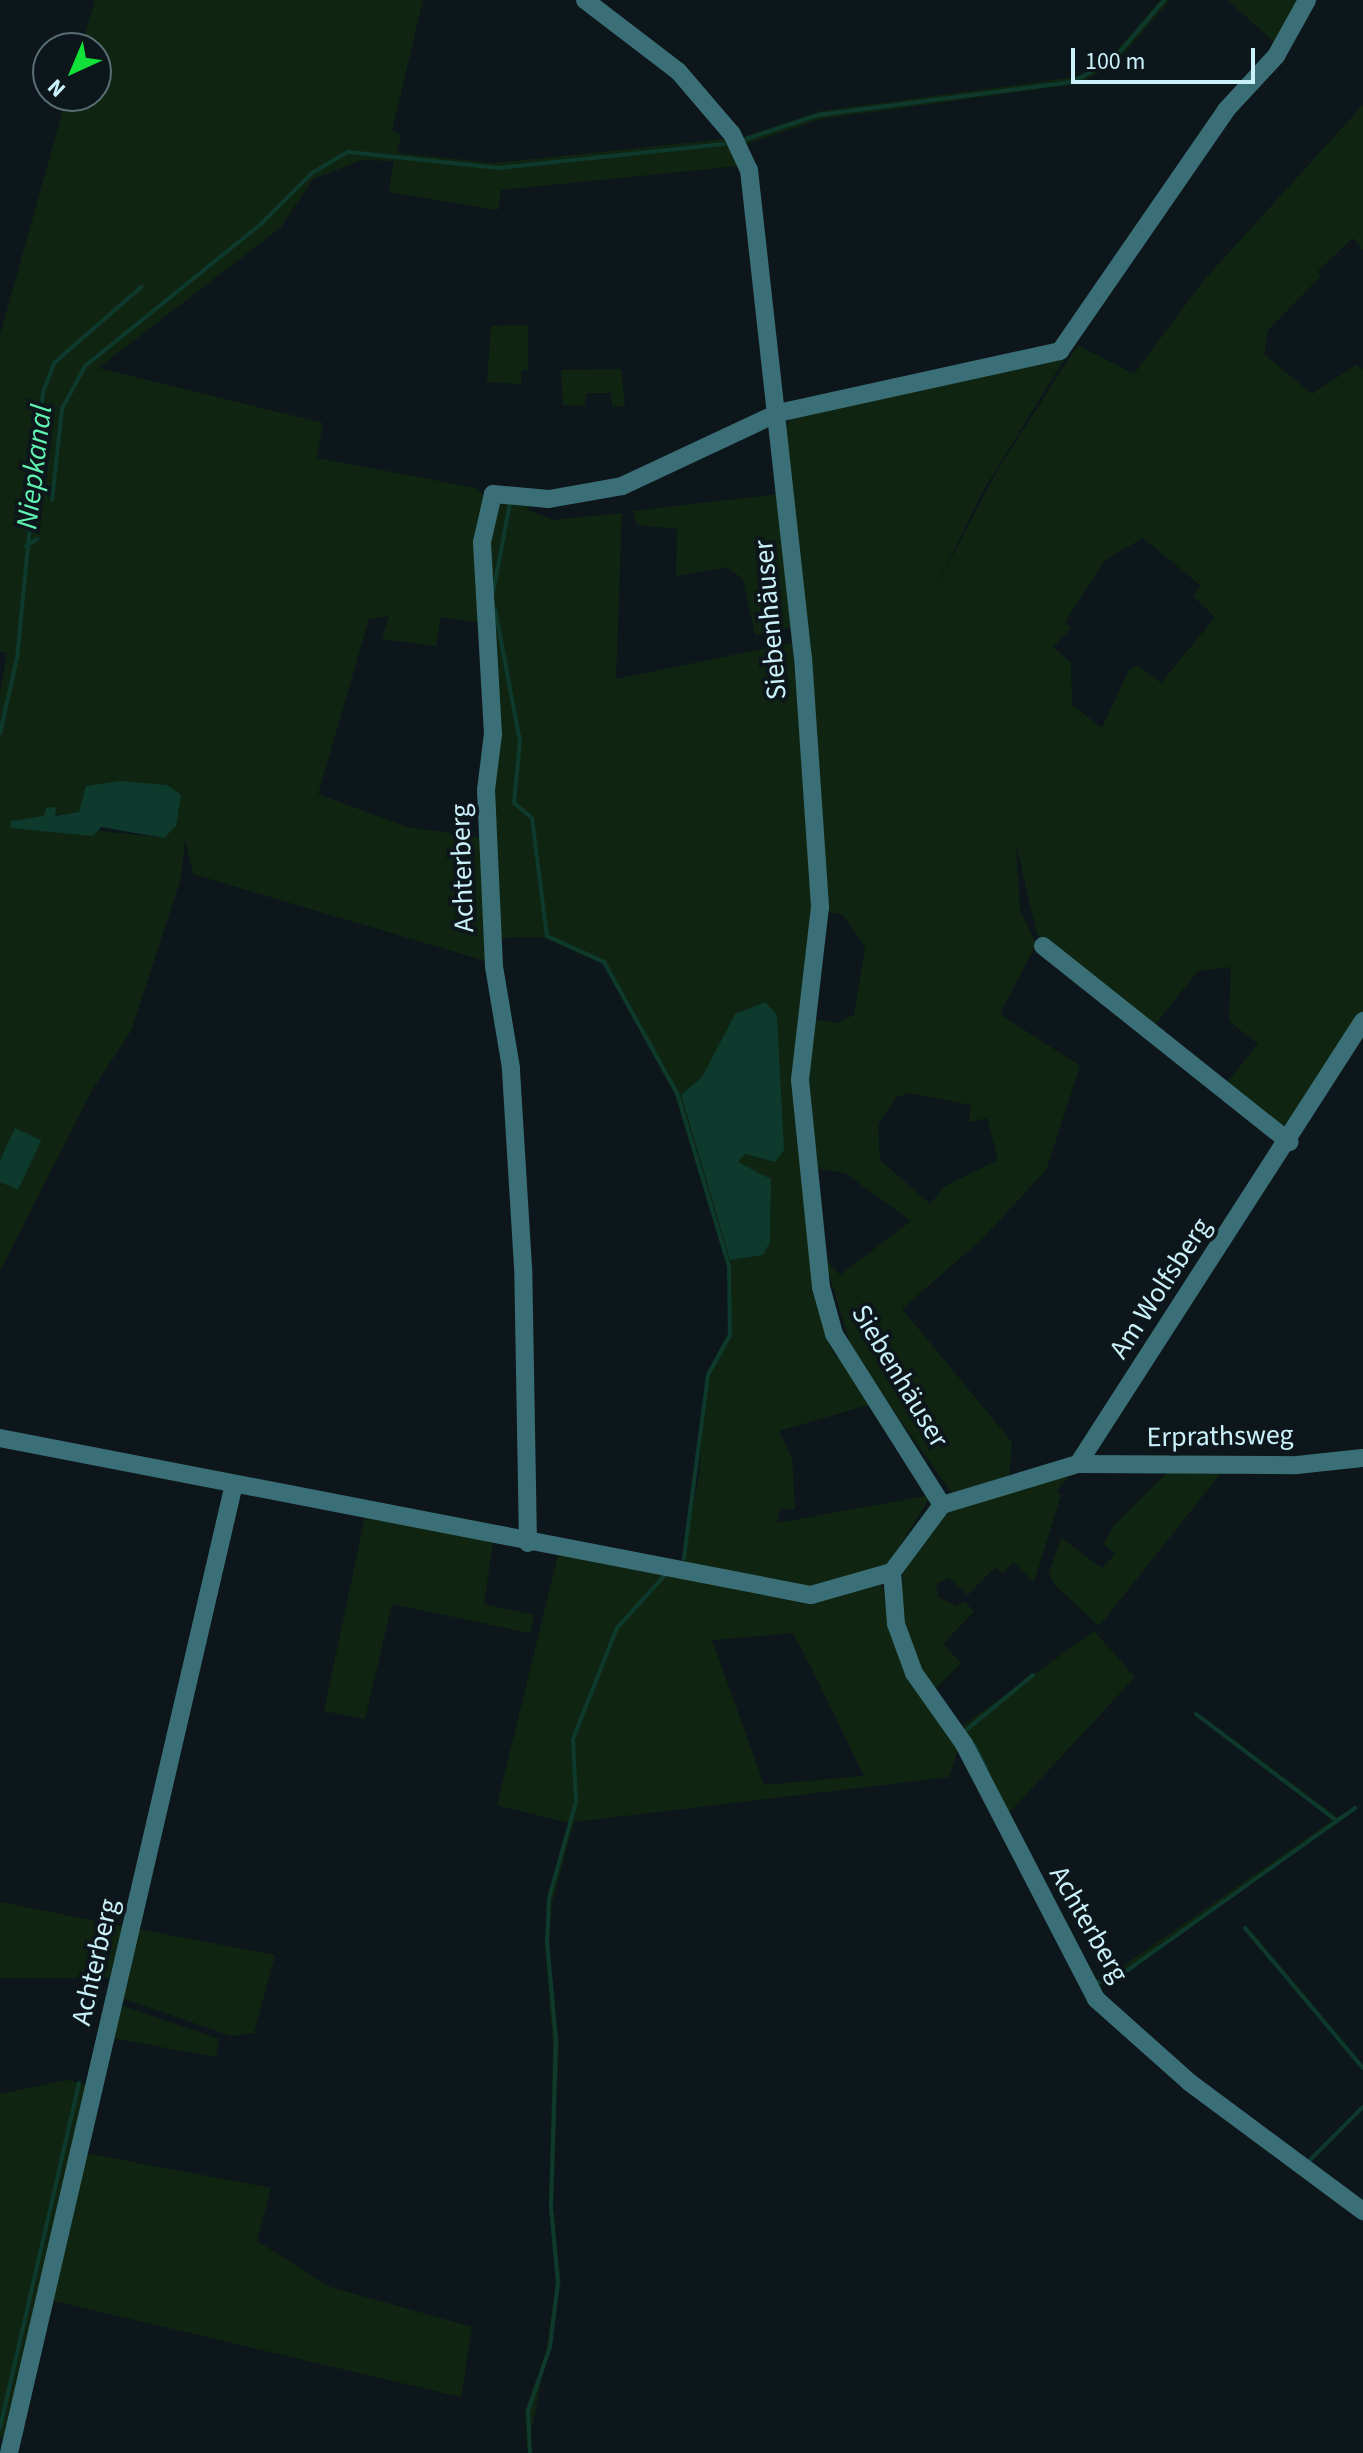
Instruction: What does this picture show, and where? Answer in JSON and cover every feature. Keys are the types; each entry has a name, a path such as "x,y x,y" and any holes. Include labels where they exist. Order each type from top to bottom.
{"street":[{"name":"Siebenhäuser","path":"585,0 678,71 732,134 759,213 820,907 800,1080 821,1287 834,1334 942,1505"},
{"path":"778,413 1060,351 1226,110 1276,56 1307,0"},
{"name":"Achterberg","path":"528,1543 523,1267 511,1068 494,966 486,790 493,734 482,542 488,513 493,494 549,499 622,486 778,413"},
{"path":"1043,946 1289,1142"},
{"name":"Am Wolfsberg","path":"1078,1464 1289,1142 1363,1021"},
{"path":"0,1438 788,1593 868,1583 892,1572 942,1505"},
{"name":"Erprathsweg","path":"942,1505 1078,1464 1297,1465 1363,1458"},
{"name":"Achterberg","path":"9,2453 234,1484"},
{"name":"Achterberg","path":"892,1572 896,1624 914,1673 964,1744 1096,1999 1189,2082 1363,2211"}],"shaded area":[{"path":"95,0 423,0 392,131 401,134 397,153 495,163 725,139 738,166 501,190 498,210 389,192 394,161 362,160 313,179 280,228 98,368 323,423 317,458 476,488 487,498 483,623 441,617 436,646 382,639 389,616 369,619 318,794 407,827 484,838 489,962 193,874 185,839 181,878 131,1031 92,1090 0,1271 0,693 7,653 0,651 0,335 63,112 112,112 112,32 86,32","holes":["79,812 164,838 12,821"]},
{"path":"1161,0 1170,0 1115,64 1077,84 821,119 746,144 743,137 821,111 1076,77 1108,60"},
{"path":"1228,0 1301,0 1277,45"},
{"path":"1363,105 1363,250 1353,238 1318,271 1321,276 1268,330 1264,354 1312,394 1356,365 1363,369 1363,1014 1289,1138 1222,1089 1258,1044 1229,1021 1231,967 1198,971 1150,1031 1037,934 1016,844 1020,910 1036,944 1000,1014 1080,1066 1046,1170 983,1238 902,1309 1012,1442 1009,1477 955,1497 853,1354 824,1257 840,1275 911,1221 845,1173 816,1168 806,1082 808,1018 836,1023 854,1015 865,947 843,915 826,911 786,426 794,413 1065,358 983,491 931,596 998,469 1078,345 1134,374 1204,280","holes":["1143,538 1201,586 1193,596 1215,617 1161,683 1137,665 1129,670 1102,728 1072,705 1071,663 1053,647 1071,628 1065,622 1105,560","910,1093 971,1105 969,1122 987,1118 998,1160 945,1186 930,1204 880,1160 878,1124 896,1097"]},
{"path":"528,325 528,370 522,370 521,384 487,382 491,326"},
{"path":"621,369 625,406 612,407 611,393 586,393 585,406 563,405 561,370"},
{"path":"779,494 791,627 755,635 743,579 727,567 676,576 677,529 637,525 633,511"},
{"path":"497,497 528,502 528,510 554,520 622,513 616,679 792,643 815,893 798,1018 822,1324 835,1357 851,1363 875,1403 779,1431 792,1458 795,1510 780,1508 777,1523 931,1495 887,1567 824,1589 682,1563 699,1476 706,1374 728,1333 728,1269 675,1095 603,964 542,937 496,938 486,533","holes":["765,1002 775,1162 744,1154 738,1162 771,1179 770,1242 763,1255 730,1260 681,1095 702,1077 735,1014"]},
{"path":"120,781 167,785 181,795 176,826 164,838 101,827 93,836 10,828 11,821 44,816 46,808 56,807 55,816 79,812 86,786"},
{"path":"765,1002 777,1015 784,1150 775,1162 745,1154 738,1162 771,1179 770,1242 763,1255 730,1260 681,1095 702,1077 735,1014"},
{"path":"15,1128 41,1140 18,1190 0,1182 0,1160"},
{"path":"1173,1467 1225,1468 1099,1626 1054,1584 1049,1573 1061,1538 1102,1568 1115,1554 1104,1544 1113,1526"},
{"path":"1062,1472 1068,1478 1056,1491 1061,1495 1034,1582 1013,1562 1003,1573 995,1567 968,1595 949,1578 936,1584 938,1597 956,1606 964,1601 974,1611 943,1644 961,1663 934,1690 912,1651 900,1606 904,1565 946,1511"},
{"path":"365,1517 493,1542 484,1604 534,1615 530,1633 392,1604 365,1719 324,1711"},
{"path":"558,1555 826,1599 882,1585 891,1633 958,1749 949,1777 574,1822 552,1903 549,1947 559,2045 553,2207 561,2282 527,2453 525,2411 546,2352 556,2282 549,2207 553,2045 545,1948 547,1902 569,1823 497,1805","holes":["793,1633 864,1776 764,1785 712,1640"]},
{"path":"1094,1631 1135,1677 1006,1816 961,1727"},
{"path":"1196,1711 1337,1817 1358,1809 1099,1987 1072,1952 1013,1818 1077,1952 1100,1982 1333,1820"},
{"path":"0,1902 127,1927 115,1978 0,1978"},
{"path":"1246,1925 1363,2064 1360,2067 1243,1928"},
{"path":"138,1929 275,1955 254,2033 232,2036 121,1998"},
{"path":"120,2005 219,2039 216,2057 112,2038"},
{"path":"67,2080 90,2086 8,2437 0,2438 0,2094"},
{"path":"85,2153 271,2188 257,2241 330,2287 472,2327 461,2397 50,2300"}],"waterway":[{"path":"746,139 818,115 1072,82 1113,60 1164,0"},
{"path":"52,500 62,409 85,366 261,224 312,173 348,152 499,168 724,144"},
{"name":"Niepkanal","path":"0,733 17,658 43,392 54,363 141,287"},
{"path":"493,593 510,503"},
{"name":"Niepkanal","path":"26,546 37,539"},
{"path":"495,609 520,741 514,803 532,818 547,936 604,962 677,1093 729,1266 730,1335 708,1375 684,1558"},
{"path":"530,2453 528,2411 550,2347 558,2283 551,2207 556,2040 547,1942 549,1898 576,1802 573,1739 617,1628 664,1576"},
{"path":"965,1731 1033,1675"},
{"path":"1196,1714 1337,1821"},
{"path":"974,1745 987,1769"},
{"path":"1094,1982 1111,1982 1355,1808"},
{"path":"1245,1928 1363,2068"},
{"path":"0,2428 79,2083"},
{"path":"1309,2161 1363,2107"}]}
